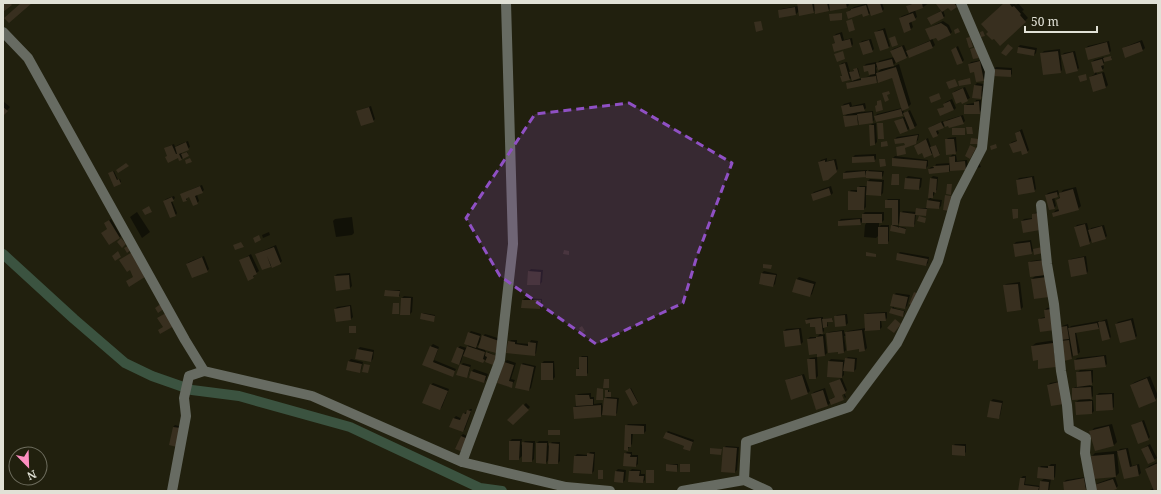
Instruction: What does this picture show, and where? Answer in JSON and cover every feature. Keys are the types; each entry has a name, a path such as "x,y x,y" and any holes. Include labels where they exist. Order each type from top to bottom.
{"street":[{"path":"462,462 500,360 513,244 506,3"},
{"path":"744,480 746,442 849,407 897,343 938,261 956,198 982,148 990,71 961,3"},
{"path":"3,32 28,58 181,333 204,371"},
{"path":"1041,205 1069,429 1086,438 1085,452 1092,491"},
{"path":"172,491 186,416 184,398 189,376 204,371 312,396 462,462 566,487 610,491"},
{"path":"682,491 744,480 768,491"}],"highlighted area":[{"path":"629,103 732,163 697,256 683,303 596,344 500,276 466,218 535,114"}],"building":[{"path":"3,3 10,3 12,5 3,12"},
{"path":"21,3 32,3 9,23 4,18"},
{"path":"797,3 812,3 814,13 799,16"},
{"path":"814,3 827,3 829,11 815,14"},
{"path":"829,3 846,3 847,8 830,11"},
{"path":"880,3 883,12 871,16 867,4"},
{"path":"915,3 922,3 923,8 909,13 906,6"},
{"path":"954,3 957,7 951,11 948,8 942,12 936,4"},
{"path":"1004,3 1009,3 1012,7 1014,6 1026,22 1000,46 994,39 992,40 986,34 988,32 981,24"},
{"path":"866,5 869,15 863,17 862,14 848,19 846,12"},
{"path":"795,7 796,15 779,18 778,10"},
{"path":"941,11 944,18 931,25 927,18"},
{"path":"842,13 842,20 830,21 829,14"},
{"path":"913,13 916,20 909,23 911,30 904,33 899,18"},
{"path":"852,19 855,30 849,32 846,21"},
{"path":"761,21 763,30 756,32 754,22"},
{"path":"941,23 947,27 951,35 938,41 936,38 930,40 925,29"},
{"path":"958,28 960,32 955,34 954,30"},
{"path":"883,30 889,48 880,51 874,32"},
{"path":"983,31 985,36 981,37 980,32"},
{"path":"840,34 842,41 850,39 852,47 834,52 832,44 835,43 833,36"},
{"path":"895,36 898,45 892,47 889,38"},
{"path":"970,37 973,47 969,48 966,38"},
{"path":"869,40 873,52 863,55 859,43"},
{"path":"930,41 933,48 909,58 906,51"},
{"path":"1107,42 1110,54 1088,60 1085,48"},
{"path":"1140,42 1143,51 1125,58 1122,48"},
{"path":"1008,44 1013,48 1006,56 1001,53"},
{"path":"902,46 907,58 896,63 890,51"},
{"path":"956,47 963,63 957,65 951,50"},
{"path":"976,47 979,58 973,59 970,49"},
{"path":"1018,47 1035,50 1034,56 1017,53"},
{"path":"843,51 845,59 837,62 834,54"},
{"path":"1058,51 1061,73 1043,75 1040,53"},
{"path":"1073,52 1078,71 1066,74 1061,55"},
{"path":"1111,56 1112,60 1104,62 1103,58"},
{"path":"892,59 894,66 878,70 876,63"},
{"path":"1102,59 1104,65 1101,66 1103,71 1094,73 1091,62"},
{"path":"980,61 984,81 976,82 974,72 970,73 968,64"},
{"path":"845,63 850,80 842,82 839,65"},
{"path":"875,64 875,74 869,75 868,71 864,72 863,66"},
{"path":"896,67 909,108 902,111 892,78 878,83 876,73"},
{"path":"857,68 860,78 852,81 849,72 854,71 853,69"},
{"path":"993,69 1011,70 1011,77 992,76"},
{"path":"1102,73 1106,88 1093,92 1089,77"},
{"path":"1086,74 1087,80 1080,82 1078,76"},
{"path":"876,76 877,83 847,89 846,83 861,80 861,78"},
{"path":"970,78 971,84 959,86 958,81"},
{"path":"955,79 958,86 949,89 946,82"},
{"path":"974,85 982,86 981,99 972,98"},
{"path":"963,88 968,101 962,104 961,102 956,104 952,93"},
{"path":"889,91 890,94 887,95 889,100 885,102 882,93"},
{"path":"939,93 941,99 931,103 929,97"},
{"path":"881,100 883,110 876,112 875,106 877,105 877,101"},
{"path":"950,101 954,110 940,116 937,109 944,107 943,104"},
{"path":"979,101 980,114 964,114 964,105 974,105 974,102"},
{"path":"849,104 850,107 863,105 865,111 843,115 841,106"},
{"path":"3,107 8,111 3,116"},
{"path":"369,107 374,122 361,126 356,111"},
{"path":"901,109 903,116 876,122 874,116"},
{"path":"908,111 915,128 910,130 903,113"},
{"path":"872,112 873,123 859,125 857,114"},
{"path":"857,115 858,125 845,127 843,116"},
{"path":"961,116 964,124 949,128 948,126 945,127 943,122"},
{"path":"903,118 908,131 900,134 894,121"},
{"path":"941,122 944,128 936,131 938,136 933,138 928,128"},
{"path":"877,123 883,123 884,139 878,139"},
{"path":"869,125 874,125 875,145 870,146"},
{"path":"966,127 972,127 973,134 967,134"},
{"path":"952,128 965,128 965,135 952,135"},
{"path":"1020,131 1028,153 1022,155 1021,151 1013,153 1009,144 1017,141 1015,133"},
{"path":"918,135 916,144 905,148 906,154 897,156 896,147 905,145 904,143 895,144 894,139"},
{"path":"971,138 979,139 978,144 970,144"},
{"path":"926,139 932,155 924,158 922,153 918,155 914,146"},
{"path":"945,139 954,139 956,154 946,155"},
{"path":"887,141 888,146 881,147 881,142"},
{"path":"186,142 189,150 179,154 182,160 179,161 178,158 168,163 165,157 167,156 164,148 172,145 177,154 175,147"},
{"path":"996,144 997,148 991,150 990,146"},
{"path":"936,145 940,155 934,158 930,147"},
{"path":"970,145 976,148 970,159 965,156"},
{"path":"187,152 189,156 183,159 181,154"},
{"path":"874,156 875,162 852,163 852,157"},
{"path":"955,156 955,162 965,161 966,170 950,171 949,157"},
{"path":"190,158 192,162 186,164 185,160"},
{"path":"892,158 927,161 926,169 892,166"},
{"path":"879,159 885,159 886,166 880,167"},
{"path":"825,160 825,162 834,160 837,172 828,180 823,181 818,162"},
{"path":"126,163 129,166 118,173 116,170"},
{"path":"949,165 949,172 929,174 928,169 934,168 933,166"},
{"path":"113,171 117,180 119,179 121,184 114,187 108,173"},
{"path":"865,171 866,177 843,179 843,173"},
{"path":"866,171 882,172 882,179 866,178"},
{"path":"892,174 899,174 899,185 891,185"},
{"path":"1032,177 1035,192 1018,195 1016,180"},
{"path":"905,178 920,179 919,190 904,189"},
{"path":"930,178 937,179 936,193 933,192 933,198 928,198"},
{"path":"867,181 882,182 881,196 866,195"},
{"path":"947,184 952,184 951,195 946,194"},
{"path":"200,186 203,193 195,196 198,204 193,206 189,197 186,199 187,201 183,202 180,194"},
{"path":"857,187 865,187 864,210 848,210 848,191 857,192"},
{"path":"829,188 831,195 813,201 811,194"},
{"path":"1073,189 1079,210 1053,217 1052,213 1059,211 1056,200 1060,198 1059,193"},
{"path":"1057,192 1058,197 1052,199 1055,209 1049,210 1045,195"},
{"path":"945,195 951,196 949,211 943,210"},
{"path":"172,197 174,201 171,202 176,216 170,218 163,201"},
{"path":"885,200 898,200 898,225 892,225 892,208 885,208"},
{"path":"927,200 940,202 939,209 926,208"},
{"path":"149,206 152,212 145,215 142,210"},
{"path":"916,208 927,209 926,216 915,215"},
{"path":"1012,209 1018,209 1018,218 1013,219"},
{"path":"900,212 915,214 914,227 899,226"},
{"path":"1038,213 1040,230 1023,233 1021,221 1032,219 1032,214"},
{"path":"862,214 882,214 882,223 862,223"},
{"path":"919,216 926,218 925,223 917,221"},
{"path":"860,219 861,225 838,226 838,221"},
{"path":"109,220 120,238 109,245 101,233 107,229 104,223"},
{"path":"1085,224 1090,244 1080,247 1074,227"},
{"path":"891,225 906,229 905,234 890,231"},
{"path":"1102,226 1106,239 1092,243 1088,230"},
{"path":"878,227 888,227 888,244 878,244"},
{"path":"259,235 261,240 255,243 253,238"},
{"path":"121,238 126,244 122,248 117,242"},
{"path":"241,242 244,247 235,250 233,245"},
{"path":"1030,242 1032,254 1015,257 1013,244"},
{"path":"128,246 131,250 127,253 124,248"},
{"path":"274,247 281,264 272,268 267,256 271,267 262,270 255,254"},
{"path":"1042,247 1043,253 1034,255 1033,249"},
{"path":"564,250 569,251 569,255 563,254"},
{"path":"118,251 121,257 115,261 112,256"},
{"path":"134,251 148,275 129,287 126,281 133,277 130,270 127,272 119,260"},
{"path":"866,252 876,254 876,257 866,256"},
{"path":"897,253 928,259 926,266 896,260"},
{"path":"249,256 257,274 253,276 254,278 248,281 239,260"},
{"path":"202,257 208,272 192,278 186,264"},
{"path":"1084,257 1087,274 1071,277 1068,260"},
{"path":"1045,260 1046,275 1030,277 1028,262"},
{"path":"763,264 772,265 771,269 763,268"},
{"path":"528,271 541,272 540,285 527,285"},
{"path":"761,273 776,275 773,287 759,284"},
{"path":"349,275 350,289 336,291 334,276"},
{"path":"1047,277 1049,297 1034,299 1031,279"},
{"path":"796,279 814,284 810,297 792,292"},
{"path":"1018,284 1021,310 1007,312 1003,285"},
{"path":"385,290 400,291 399,297 384,296"},
{"path":"914,292 919,294 914,306 909,304"},
{"path":"893,294 908,297 905,309 890,306"},
{"path":"401,298 411,298 410,315 400,315"},
{"path":"522,300 541,300 540,309 521,308"},
{"path":"162,303 165,308 158,313 155,308"},
{"path":"393,303 399,303 399,314 392,314"},
{"path":"350,306 351,320 336,322 334,309"},
{"path":"891,308 904,311 903,317 889,313"},
{"path":"1052,309 1055,330 1040,332 1038,319 1045,318 1044,310"},
{"path":"166,313 174,326 160,334 158,330 163,327 157,318"},
{"path":"421,313 435,316 434,322 420,319"},
{"path":"885,313 886,321 880,321 880,330 865,331 864,314"},
{"path":"845,315 846,326 835,327 834,316"},
{"path":"821,318 823,334 816,334 815,327 810,327 810,323 806,324 805,320"},
{"path":"832,318 833,322 827,322 827,327 823,328 822,319"},
{"path":"895,319 901,324 894,333 887,328"},
{"path":"1131,320 1136,339 1120,343 1115,324"},
{"path":"1105,321 1110,339 1102,341 1098,322"},
{"path":"1097,323 1099,329 1075,333 1078,355 1073,356 1068,328"},
{"path":"349,326 356,326 356,333 349,333"},
{"path":"582,326 585,331 582,333 579,328"},
{"path":"1067,326 1069,339 1061,340 1059,327"},
{"path":"799,329 801,345 785,347 783,331"},
{"path":"862,330 865,351 859,352 859,349 847,351 845,332"},
{"path":"842,331 844,353 828,353 826,333"},
{"path":"468,332 480,336 476,348 464,344"},
{"path":"482,335 499,341 496,353 478,348"},
{"path":"823,336 825,356 817,357 817,354 809,355 807,339"},
{"path":"1069,340 1072,359 1064,361 1060,341"},
{"path":"508,341 515,342 515,344 528,346 528,342 536,343 535,356 506,353"},
{"path":"1053,343 1056,367 1038,369 1038,360 1033,361 1031,346"},
{"path":"430,346 438,349 433,362 455,371 453,377 422,365"},
{"path":"467,346 485,352 483,359 485,360 483,363 463,356"},
{"path":"457,347 464,350 459,365 451,362"},
{"path":"357,349 373,352 371,362 355,359"},
{"path":"486,352 497,356 493,365 485,362 487,357 485,356"},
{"path":"1104,356 1106,367 1075,370 1074,360"},
{"path":"579,357 587,357 587,376 576,376 576,369 579,369"},
{"path":"845,358 855,359 854,372 843,371"},
{"path":"807,359 815,359 816,379 809,379"},
{"path":"348,361 362,364 360,373 346,370"},
{"path":"828,361 843,362 842,378 827,377"},
{"path":"504,362 514,365 509,381 513,382 512,388 497,383"},
{"path":"541,363 553,363 553,380 541,380"},
{"path":"364,364 370,365 368,373 362,372"},
{"path":"460,364 470,367 467,378 456,375"},
{"path":"521,364 534,367 529,391 515,388"},
{"path":"471,371 486,376 484,383 469,378"},
{"path":"1091,371 1092,385 1077,387 1076,372"},
{"path":"802,375 808,394 791,400 785,380"},
{"path":"1147,378 1156,401 1139,408 1130,385"},
{"path":"604,379 609,379 609,388 603,388"},
{"path":"840,379 846,393 842,395 844,400 831,405 829,400 835,397 829,383"},
{"path":"1059,382 1064,404 1051,406 1047,385"},
{"path":"430,384 448,391 440,410 422,403"},
{"path":"1091,387 1092,399 1072,400 1072,388"},
{"path":"597,388 603,389 603,400 596,400"},
{"path":"630,388 638,403 633,406 625,391"},
{"path":"605,390 611,392 611,397 605,397"},
{"path":"823,390 828,406 816,410 811,394"},
{"path":"1112,394 1113,410 1096,411 1096,395"},
{"path":"575,395 589,395 590,399 593,399 593,405 576,406"},
{"path":"604,398 617,399 616,416 602,415"},
{"path":"990,401 1002,403 999,419 987,417"},
{"path":"1092,401 1092,414 1076,415 1075,402"},
{"path":"523,404 529,410 513,425 507,420"},
{"path":"601,405 601,417 574,419 573,407"},
{"path":"467,410 471,411 463,432 449,427 453,418 460,420 463,413 466,414"},
{"path":"1142,421 1149,440 1138,444 1131,425"},
{"path":"625,425 644,426 644,434 631,434 631,447 628,447 628,451 624,450"},
{"path":"1109,426 1114,446 1095,451 1089,431"},
{"path":"173,427 181,428 177,447 169,445"},
{"path":"548,430 560,430 560,435 548,435"},
{"path":"666,432 693,442 690,451 683,449 684,446 663,438"},
{"path":"461,436 468,439 463,452 455,449"},
{"path":"509,441 520,441 519,460 509,460"},
{"path":"522,442 533,443 532,462 522,462"},
{"path":"536,443 547,443 546,464 536,463"},
{"path":"549,443 559,444 558,464 548,464"},
{"path":"952,445 965,446 965,456 952,455"},
{"path":"1148,446 1155,461 1148,464 1141,449"},
{"path":"723,447 737,448 735,473 721,472"},
{"path":"710,448 722,449 721,455 710,454"},
{"path":"1126,449 1130,467 1137,465 1139,476 1124,479 1117,451"},
{"path":"587,453 594,454 592,474 573,473 574,456 587,456"},
{"path":"624,453 631,454 630,457 637,457 636,467 623,466"},
{"path":"1114,454 1116,477 1093,479 1091,456"},
{"path":"1158,463 1158,491 1154,491 1145,469"},
{"path":"666,464 677,465 677,472 666,471"},
{"path":"680,464 690,464 690,472 680,472"},
{"path":"1048,466 1054,466 1054,480 1037,478 1038,467 1048,468"},
{"path":"598,470 603,470 603,479 598,479"},
{"path":"646,470 654,470 654,483 646,483"},
{"path":"615,471 624,472 623,483 614,482"},
{"path":"629,471 640,471 639,476 644,476 643,483 628,482"},
{"path":"1020,478 1025,478 1024,485 1039,487 1038,491 1018,491"},
{"path":"1084,478 1086,490 1064,491 1063,482"},
{"path":"1113,479 1117,489 1111,491 1097,491 1094,485"},
{"path":"1040,481 1049,482 1048,491 1039,491"}],"waterway":[{"path":"3,254 125,363 152,376 192,390 239,396 350,427 480,488 502,491"}]}
